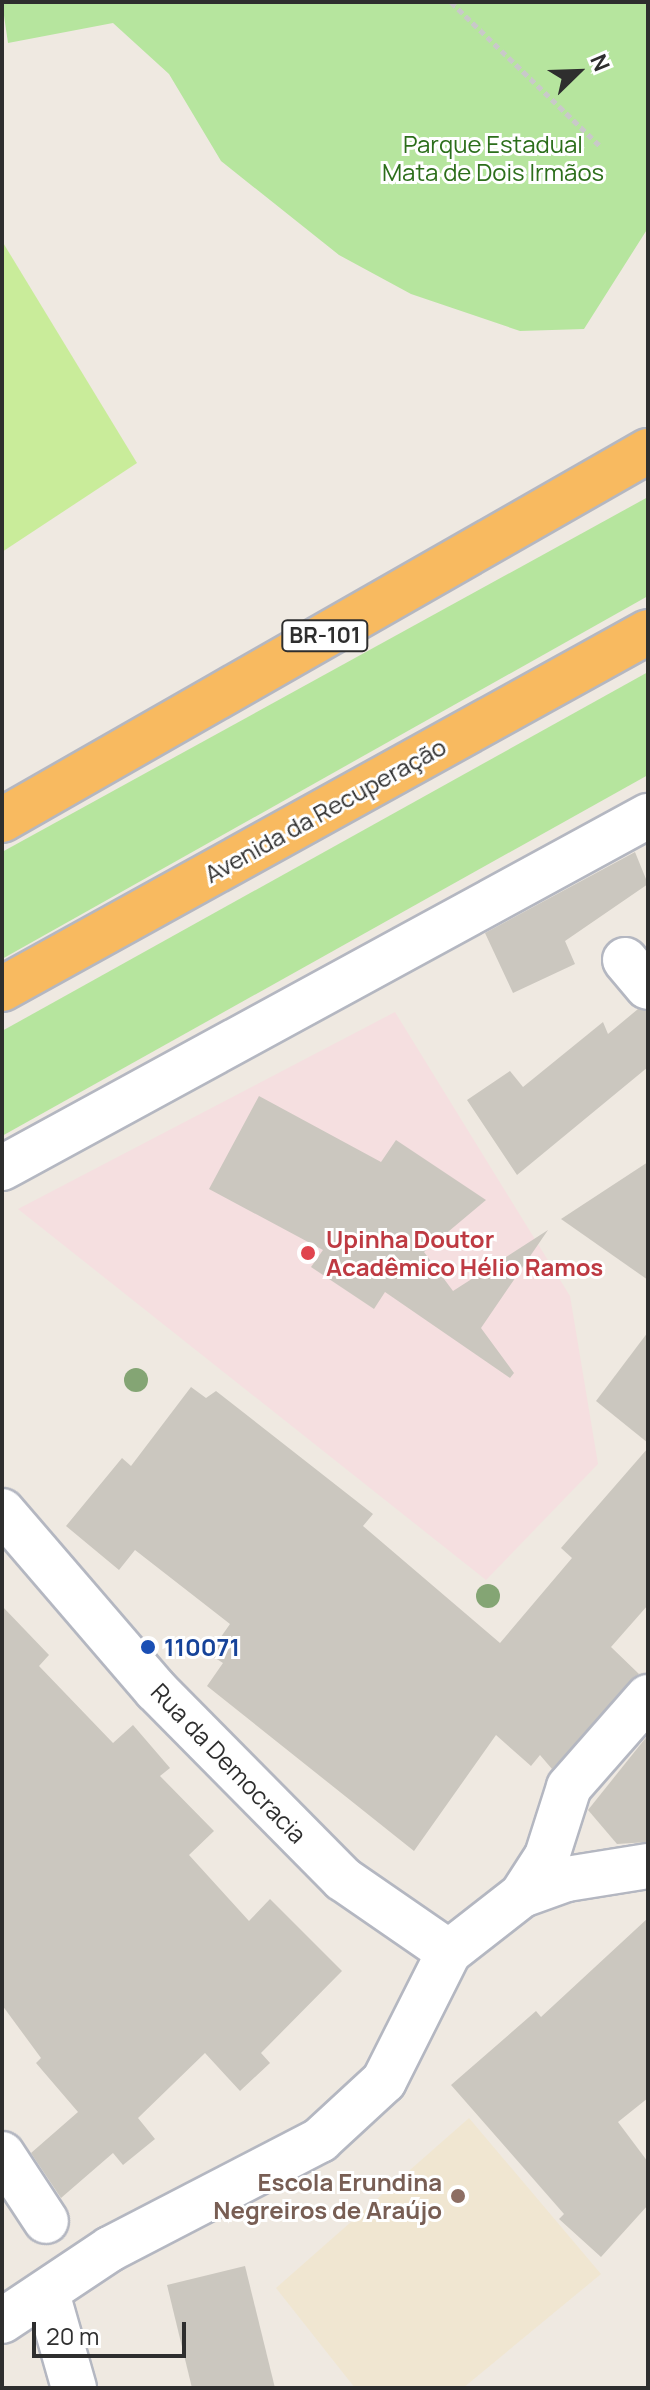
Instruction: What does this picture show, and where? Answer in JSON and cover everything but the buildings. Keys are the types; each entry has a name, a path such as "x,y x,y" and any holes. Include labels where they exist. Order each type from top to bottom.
{"highway":[{"name":"BR-101","path":"2,820 648,451"},
{"name":"Avenida da Recuperação","path":"2,989 648,632"}],"street":[{"path":"2,1168 648,816"},
{"name":"Rua da Democracia","path":"2,1511 156,1690 343,1879 449,1952"},
{"path":"522,1895 547,1856 569,1787 648,1697"},
{"path":"2,2321 110,2249 320,2140 384,2081 449,1952 522,1895 567,1879 648,1866"},
{"path":"2,2154 46,2221"},
{"path":"47,2293 74,2388"}],"path":[{"path":"451,2 599,145"}],"shaded area":[{"name":"Upinha Doutor Acadêmico Hélio Ramos","path":"395,1012 570,1296 598,1464 486,1580 18,1209"},
{"name":"Escola Erundina Negreiros de Araújo","path":"469,2118 601,2274 463,2388 355,2388 276,2288"}],"green space":[{"name":"Parque Estadual Mata de Dois Irmãos","path":"2,2 648,2 648,228 584,329 520,331 411,294 339,255 221,161 169,74 113,23 8,43"},
{"path":"2,241 137,463 2,552"},
{"path":"648,497 648,596 2,959 2,852"},
{"path":"648,672 648,775 2,1136 2,1031"}],"place":[{"name":"Upinha Doutor Acadêmico Hélio Ramos","path":"308,1253"},
{"name":"110071","path":"148,1647"},
{"name":"Escola Erundina Negreiros de Araújo","path":"458,2196"}]}
